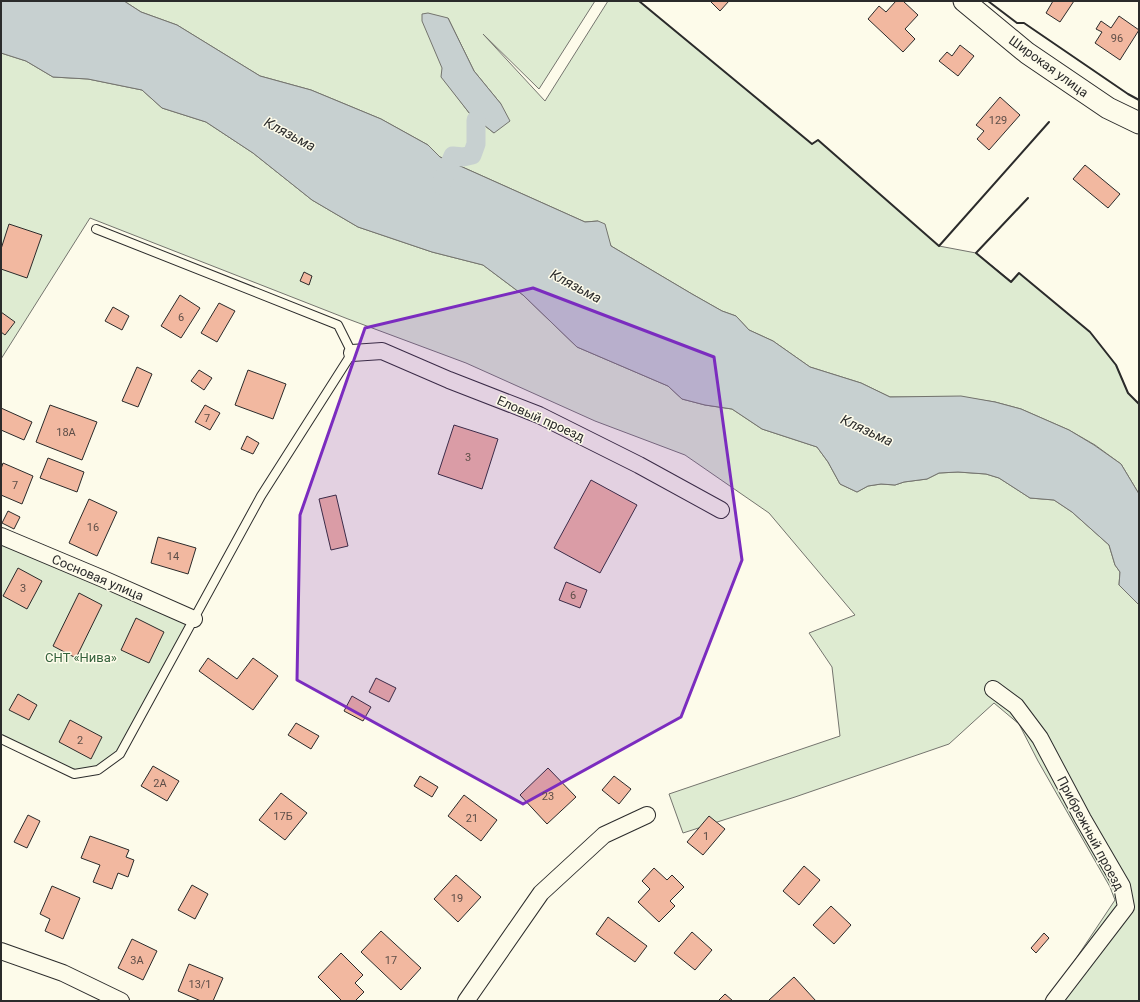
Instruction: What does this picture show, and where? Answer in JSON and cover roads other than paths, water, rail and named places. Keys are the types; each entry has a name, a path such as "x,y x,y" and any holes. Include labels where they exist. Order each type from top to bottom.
{"street":[{"name":"Широкая улица","path":"964,1 1027,53 1108,108 1139,123"},
{"name":"Еловый проезд","path":"352,353 382,351 449,380 539,414 639,465 722,510"},
{"name":"Сосновая улица","path":"1,536 101,578 194,620"},
{"name":"Прибрежный проезд","path":"993,689 1016,706 1040,738 1083,819 1122,886 1126,907 1054,1001"},
{"path":"466,1001 541,893 604,835 647,815"},
{"path":"1,951 63,973 122,1001"}],"lane":[{"path":"1,739 74,774 98,770 120,754 261,496 352,353 338,325 96,229"}],"water":[{"name":"Клязьма","path":"1,1 124,1 141,12 177,25 260,76 311,90 381,119 428,145 440,157 585,222 598,221 605,224 611,246 722,311 736,316 749,330 773,341 810,367 861,383 890,397 961,396 995,402 1021,409 1069,430 1121,464 1139,494 1139,605 1119,585 1120,572 1115,565 1109,545 1072,512 1054,500 1030,498 999,478 986,474 958,472 939,473 927,479 904,482 895,485 881,484 868,486 857,492 840,484 828,462 817,447 762,429 732,409 705,405 682,399 668,386 577,347 523,295 483,265 432,252 358,227 312,200 253,153 206,122 162,108 142,90 88,79 53,77 26,61 1,53"},
{"path":"428,13 448,18 474,71 501,104 510,121 494,133 470,114 441,77 442,68 422,21 422,14"}],"waterway":[{"path":"441,185 453,156 463,157 472,155 476,144 476,120"}],"park label":[{"name":"СНТ «Нива»","path":"81,657"}]}
